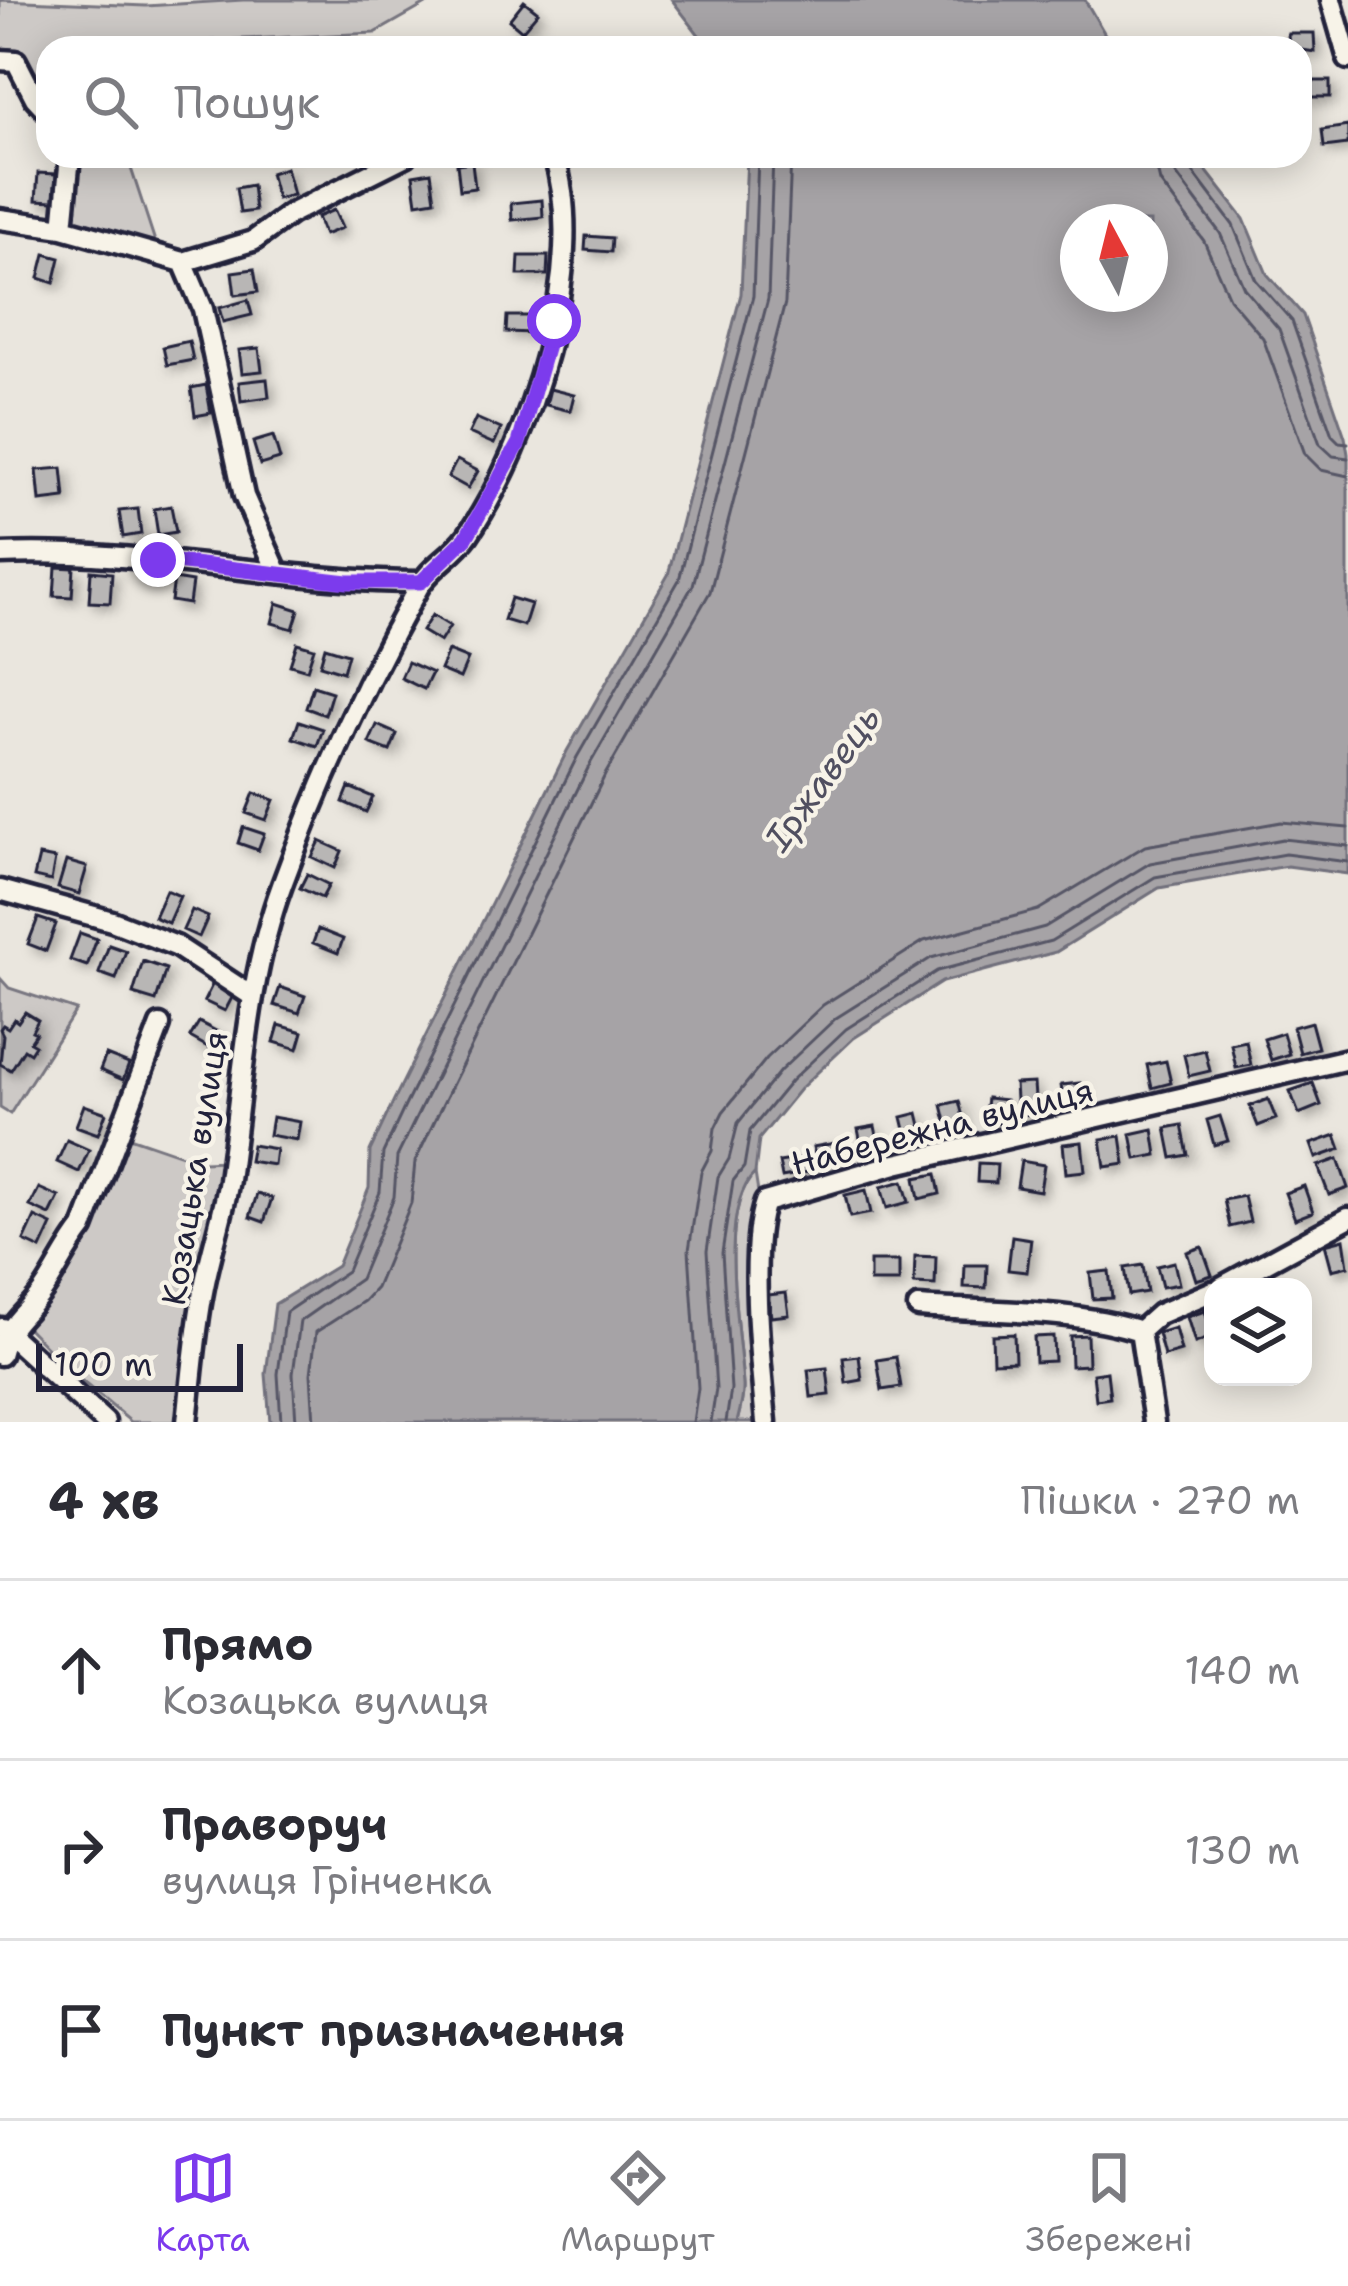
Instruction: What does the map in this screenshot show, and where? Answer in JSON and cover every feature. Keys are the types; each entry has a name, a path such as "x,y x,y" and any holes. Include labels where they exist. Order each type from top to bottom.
{"street":[{"path":"1331,0 1348,58"},
{"path":"0,60 16,61 36,93"},
{"path":"63,228 69,168"},
{"path":"0,219 63,228 183,262 253,241 290,214 382,168"},
{"name":"Козацька вулиця","path":"187,1422 203,1288 228,1186 252,996 280,890 337,750 421,582 466,538 519,443 554,321 568,231 558,168"},
{"path":"183,262 203,309 244,496 278,571"},
{"path":"0,554 53,552 278,571 348,582 421,582"},
{"name":"Козацька вулиця","path":"0,890 112,921 176,946 252,996"},
{"path":"0,1355 3,1328 46,1287 63,1253 83,1228 160,1025"},
{"name":"Набережна вулиця","path":"766,1422 758,1307 759,1218 765,1202 896,1164 1348,1059"},
{"path":"1238,1278 1348,1218"},
{"path":"1140,1331 1159,1314 1204,1295"},
{"path":"918,1307 1010,1309 1115,1323 1140,1331"},
{"path":"3,1328 105,1422"},
{"path":"1140,1331 1154,1422"}],"shaded area":[{"path":"0,0 146,6 243,0 433,0 375,33 36,36 36,110 6,68 0,67"},
{"path":"63,168 131,168 163,266 69,237"},
{"path":"0,978 9,988 76,1010 10,1114 0,1108"},
{"path":"115,1132 202,1162 226,1161 182,1422 131,1422 71,1372 22,1322 69,1235"},
{"path":"755,1173 759,1199 753,1210 746,1304 759,1422 737,1422 743,1390 733,1243 743,1191"}],"water":[{"path":"672,0 1085,0 1106,36 700,36"},
{"name":"Іржавець","path":"746,168 1204,168 1244,219 1267,274 1303,315 1345,437 1348,874 1287,866 1159,888 1056,952 942,982 854,1038 800,1089 759,1139 755,1173 743,1191 733,1243 743,1390 737,1422 270,1422 266,1374 275,1304 337,1266 369,1188 370,1151 567,751 668,575 741,294"}],"building":[{"path":"524,1 538,12 522,31 509,20"},
{"path":"1314,33 1315,52 1312,36 1288,36"},
{"path":"1312,81 1330,81 1330,97 1312,97"},
{"path":"1348,126 1348,144 1324,147 1322,130"},
{"path":"286,168 293,195 277,199 270,173"},
{"path":"457,168 473,168 475,188 460,190"},
{"path":"431,172 435,200 417,203 413,175"},
{"path":"38,173 56,174 54,201 36,200"},
{"path":"252,185 255,211 240,213 236,188"},
{"path":"542,200 543,217 512,220 511,203"},
{"path":"334,210 342,228 324,235 317,217"},
{"path":"586,236 612,238 611,252 585,250"},
{"path":"45,254 60,258 54,283 39,278"},
{"path":"519,256 548,256 547,275 518,275"},
{"path":"254,269 258,292 235,295 232,272"},
{"path":"248,300 252,315 223,322 219,308"},
{"path":"507,316 534,316 533,333 506,332"},
{"path":"189,341 193,360 167,365 163,347"},
{"path":"259,348 262,371 242,373 239,350"},
{"path":"267,379 269,397 241,401 239,382"},
{"path":"206,385 211,413 195,416 191,388"},
{"path":"550,389 574,395 570,411 546,405"},
{"path":"476,418 501,429 494,444 469,433"},
{"path":"273,436 280,459 260,465 253,442"},
{"path":"457,460 478,471 468,488 448,477"},
{"path":"62,468 65,498 40,501 37,470"},
{"path":"171,506 176,532 158,535 154,509"},
{"path":"138,509 141,534 123,537 119,511"},
{"path":"56,567 74,568 72,597 54,596"},
{"path":"91,571 112,573 110,603 89,602"},
{"path":"174,579 192,582 189,604 171,601"},
{"path":"511,598 531,604 524,626 504,620"},
{"path":"277,603 299,610 293,629 272,623"},
{"path":"432,615 450,626 440,642 422,631"},
{"path":"297,643 314,648 307,670 290,665"},
{"path":"325,647 348,654 343,672 320,665"},
{"path":"448,651 468,659 460,678 440,670"},
{"path":"408,662 432,673 424,689 401,678"},
{"path":"313,686 332,692 325,715 306,708"},
{"path":"299,721 323,729 317,746 293,738"},
{"path":"377,725 397,734 390,751 369,743"},
{"path":"349,787 373,797 366,812 343,802"},
{"path":"254,793 274,800 266,820 246,813"},
{"path":"243,827 264,834 258,850 238,843"},
{"path":"320,841 342,851 335,868 312,857"},
{"path":"39,856 55,859 51,881 34,877"},
{"path":"66,861 87,867 79,894 58,888"},
{"path":"307,874 329,885 322,898 300,888"},
{"path":"166,890 180,896 168,923 154,917"},
{"path":"192,910 208,917 199,937 183,930"},
{"path":"38,918 56,924 46,951 28,944"},
{"path":"318,929 343,939 338,953 313,943"},
{"path":"80,933 97,939 87,966 70,960"},
{"path":"109,945 126,951 116,979 99,973"},
{"path":"143,961 166,969 156,1001 133,994"},
{"path":"213,983 234,994 225,1011 204,1001"},
{"path":"280,987 305,996 299,1013 274,1005"},
{"path":"25,1012 38,1020 30,1042 35,1045 30,1053 24,1049 11,1070 0,1064 0,1029 8,1028 14,1019 18,1022"},
{"path":"199,1022 222,1034 213,1050 190,1037"},
{"path":"1311,1022 1318,1048 1300,1053 1293,1027"},
{"path":"279,1025 303,1032 298,1049 274,1042"},
{"path":"1283,1033 1289,1054 1271,1060 1264,1039"},
{"path":"1246,1041 1251,1065 1236,1068 1231,1044"},
{"path":"1205,1050 1210,1071 1189,1076 1184,1055"},
{"path":"106,1055 129,1064 123,1080 100,1070"},
{"path":"1166,1061 1171,1083 1152,1088 1147,1065"},
{"path":"1034,1083 1036,1114 1017,1115 1015,1084"},
{"path":"1080,1083 1082,1106 1064,1107 1061,1085"},
{"path":"1313,1083 1321,1105 1299,1114 1290,1091"},
{"path":"987,1098 1006,1100 1003,1124 984,1122"},
{"path":"1268,1099 1276,1119 1258,1126 1250,1106"},
{"path":"959,1101 966,1129 949,1133 942,1105"},
{"path":"84,1105 106,1113 98,1134 76,1126"},
{"path":"918,1113 924,1138 908,1142 902,1117"},
{"path":"1220,1116 1228,1141 1214,1145 1207,1120"},
{"path":"272,1117 300,1122 297,1140 269,1135"},
{"path":"1182,1125 1188,1155 1172,1158 1166,1128"},
{"path":"875,1126 880,1150 863,1154 858,1129"},
{"path":"1153,1129 1157,1155 1136,1159 1131,1134"},
{"path":"1336,1135 1341,1149 1316,1158 1311,1144"},
{"path":"1121,1136 1125,1164 1105,1167 1101,1139"},
{"path":"67,1140 89,1150 79,1172 57,1162"},
{"path":"1082,1142 1085,1171 1066,1173 1063,1144"},
{"path":"835,1143 839,1159 817,1164 813,1147"},
{"path":"252,1145 276,1149 274,1165 249,1161"},
{"path":"806,1158 808,1172 782,1177 779,1162"},
{"path":"1338,1159 1348,1188 1329,1195 1318,1166"},
{"path":"1021,1161 1044,1165 1040,1191 1017,1187"},
{"path":"978,1163 997,1164 996,1183 977,1182"},
{"path":"936,1174 940,1194 919,1199 915,1178"},
{"path":"903,1181 909,1202 887,1208 881,1187"},
{"path":"1304,1186 1313,1212 1295,1219 1285,1193"},
{"path":"39,1188 59,1197 50,1215 30,1206"},
{"path":"866,1190 871,1213 850,1217 845,1195"},
{"path":"257,1194 272,1198 264,1222 250,1217"},
{"path":"1244,1196 1250,1222 1230,1227 1224,1200"},
{"path":"35,1217 52,1225 41,1249 24,1241"},
{"path":"1012,1236 1031,1239 1027,1272 1008,1270"},
{"path":"1344,1239 1348,1266 1332,1270 1325,1244"},
{"path":"1202,1247 1212,1275 1196,1280 1187,1252"},
{"path":"915,1256 936,1257 935,1285 914,1284"},
{"path":"870,1261 899,1261 899,1282 870,1282"},
{"path":"1174,1262 1179,1284 1162,1287 1157,1266"},
{"path":"965,1265 987,1265 986,1288 964,1287"},
{"path":"1143,1265 1147,1292 1129,1295 1125,1268"},
{"path":"1109,1271 1112,1298 1093,1299 1090,1273"},
{"path":"786,1293 789,1315 771,1317 768,1295"},
{"path":"1204,1311 1204,1340 1195,1343 1187,1317"},
{"path":"1175,1328 1181,1351 1164,1356 1158,1333"},
{"path":"1014,1334 1015,1361 993,1362 992,1335"},
{"path":"1087,1335 1088,1365 1071,1366 1070,1336"},
{"path":"1053,1336 1054,1361 1035,1362 1034,1337"},
{"path":"859,1356 862,1380 846,1383 843,1358"},
{"path":"896,1357 901,1387 882,1390 877,1360"},
{"path":"827,1368 830,1395 811,1397 808,1370"},
{"path":"1107,1372 1110,1398 1096,1400 1093,1374"}],"route":[{"path":"158,560 348,582 421,582 466,538 519,443 554,321"}]}
